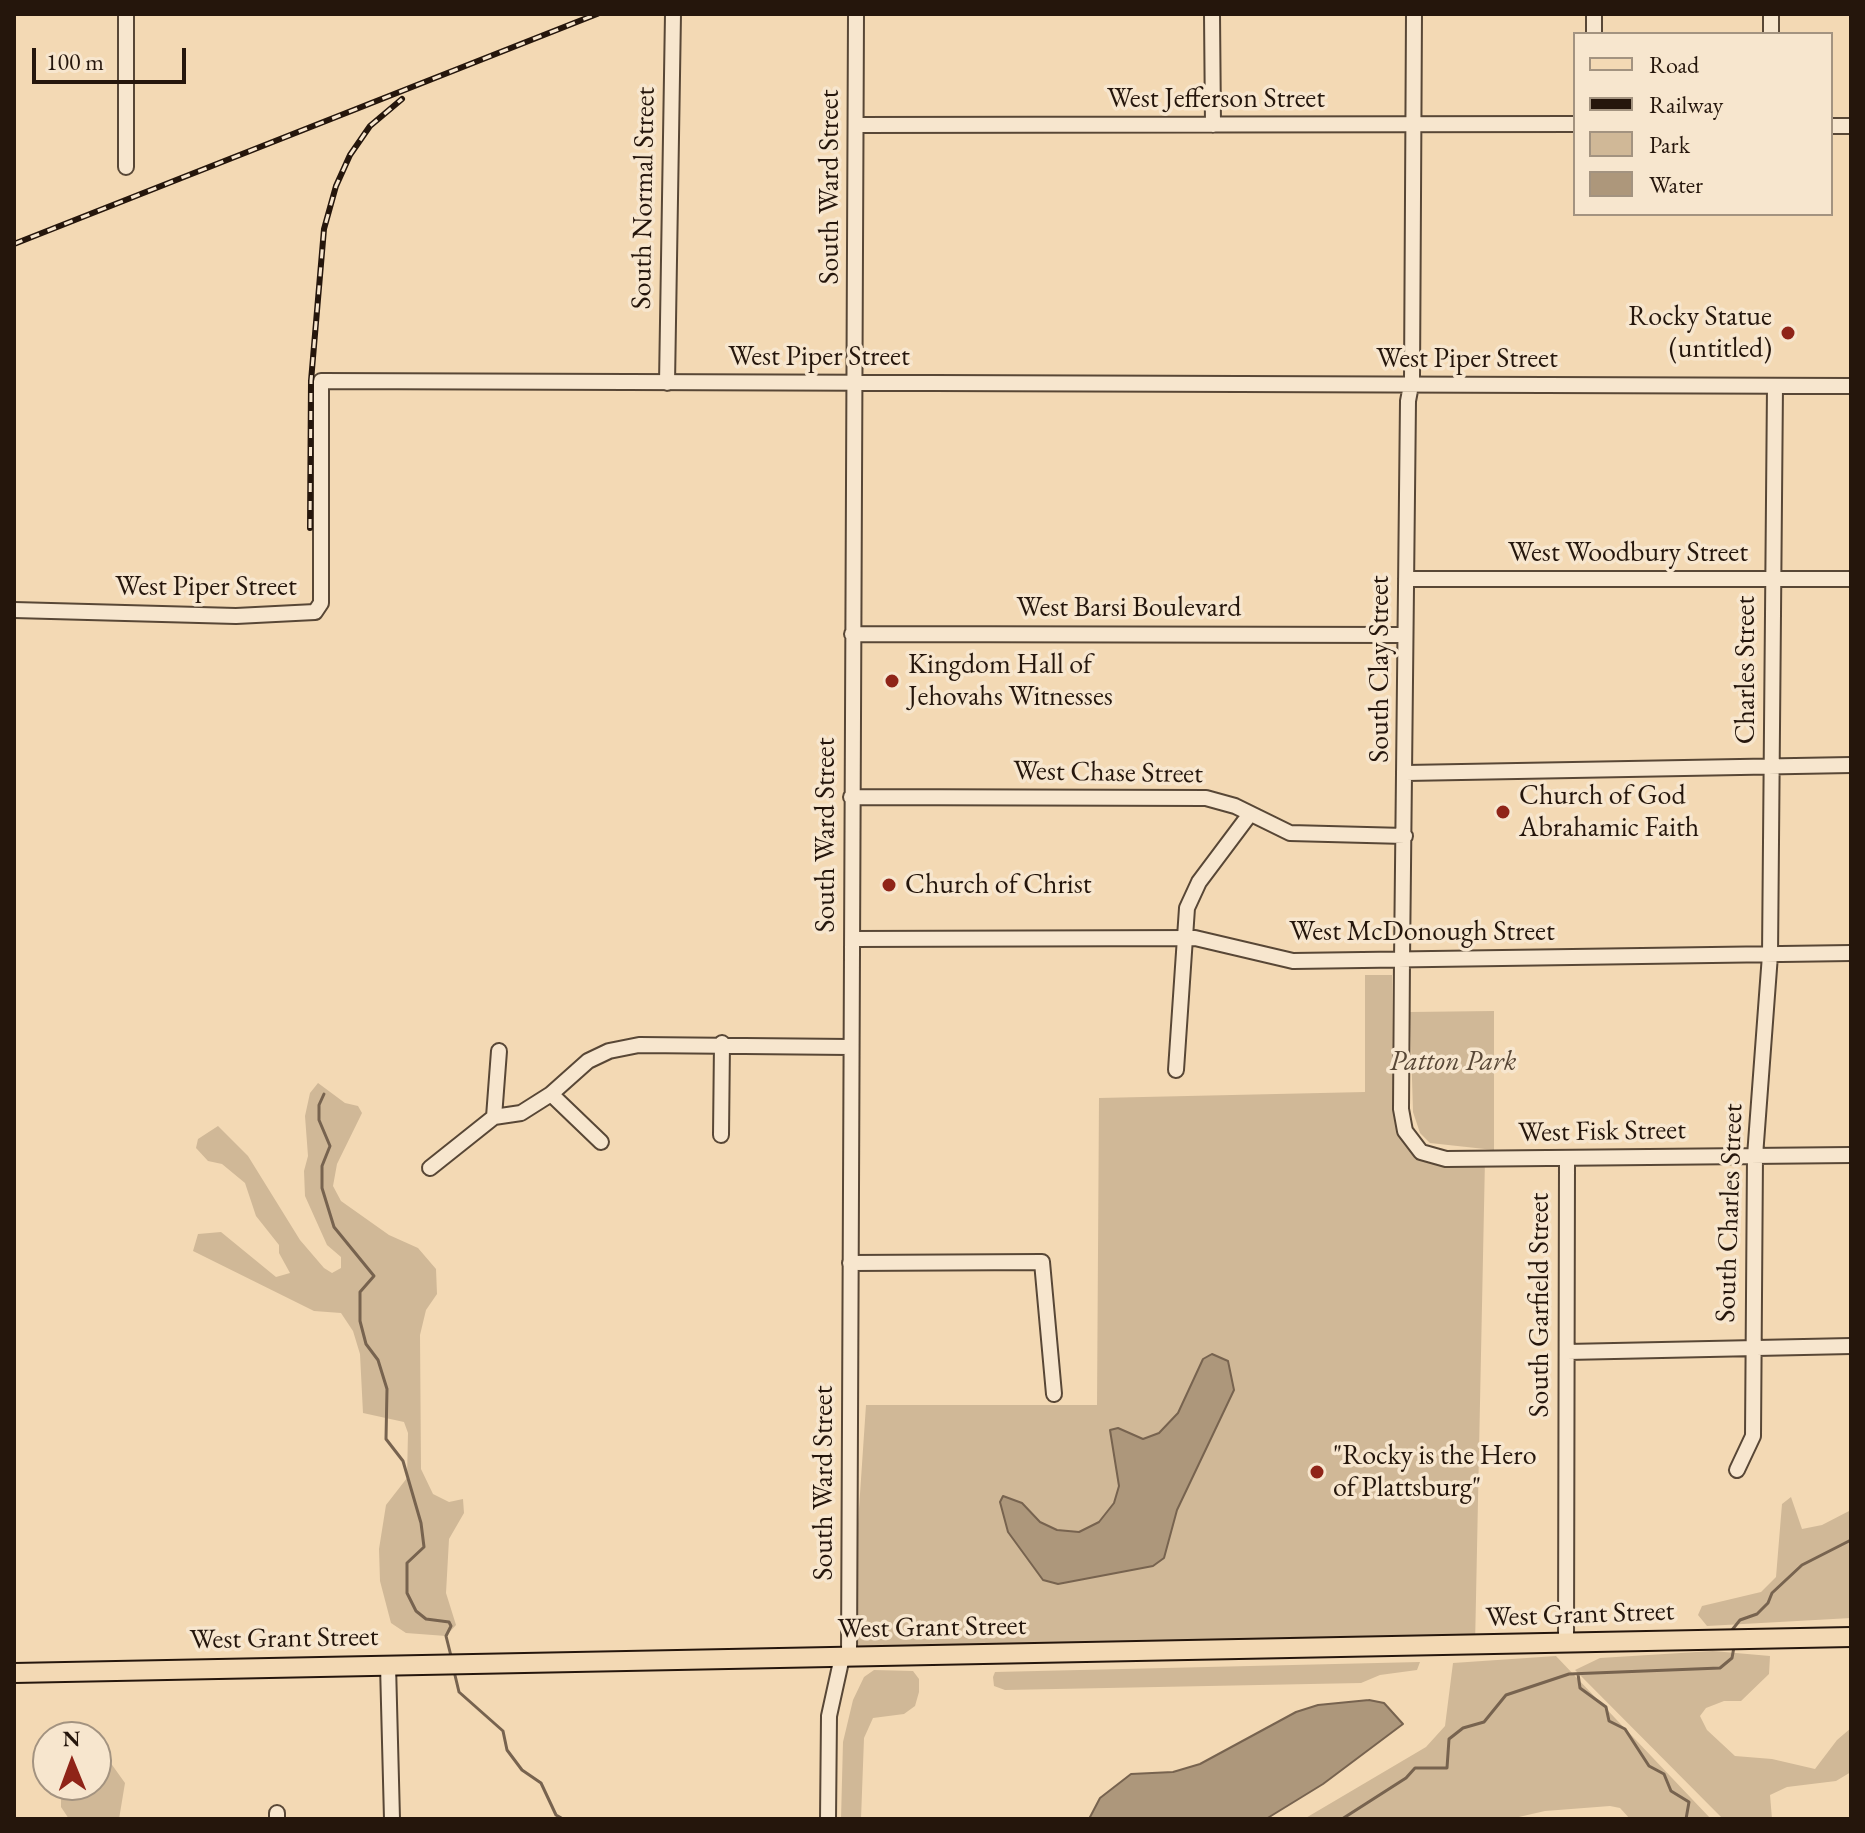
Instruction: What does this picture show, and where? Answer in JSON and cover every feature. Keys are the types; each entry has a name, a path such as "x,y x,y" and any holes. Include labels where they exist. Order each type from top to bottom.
{"main road":[{"name":"West Grant Street","path":"14,1673 1851,1637"}],"street":[{"path":"126,14 126,167"},
{"name":"South Normal Street","path":"667,383 673,14"},
{"name":"South Ward Street","path":"828,1819 829,1716 845,1657 856,14"},
{"path":"1212,14 1213,125"},
{"name":"South Clay Street","path":"1414,14 1401,1109 1405,1131 1417,1148 1426,1154 1446,1159 1476,1159"},
{"name":"West Jefferson Street","path":"856,125 1573,124"},
{"name":"West Piper Street","path":"14,610 236,616 315,612 321,603 321,381 1851,386"},
{"name":"Charles Street","path":"1770,955 1775,386"},
{"name":"West Woodbury Street","path":"1406,579 1851,579"},
{"name":"West Barsi Boulevard","path":"852,634 1405,635"},
{"path":"1406,773 1851,765"},
{"name":"West Chase Street","path":"851,797 1206,798 1290,833 1405,836"},
{"path":"1176,1070 1182,937 1187,908 1199,882 1250,814"},
{"name":"West McDonough Street","path":"852,939 1182,937 1207,939 1293,961 1851,953"},
{"name":"South Charles Street","path":"1737,1470 1753,1436 1755,1156 1770,955"},
{"path":"721,1135 722,1043"},
{"path":"430,1168 494,1117 521,1113 551,1094 588,1061 609,1051 639,1045 722,1043 850,1047"},
{"path":"494,1117 499,1051"},
{"path":"551,1094 601,1142"},
{"name":"West Fisk Street","path":"1476,1159 1851,1155"},
{"name":"South Garfield Street","path":"1566,1643 1567,1159"},
{"path":"850,1263 1042,1262 1054,1394"},
{"path":"1567,1352 1851,1346"},
{"path":"388,1665 392,1819"}],"green space":[{"name":"Patton Park","path":"1365,975 1392,975 1393,1108 1402,1113 1417,1148 1485,1159 1475,1646 849,1657 866,1405 1097,1405 1099,1098 1365,1092"},
{"name":"Patton Park","path":"1494,1011 1494,1150 1430,1143 1420,1133 1413,1112 1410,1012"},
{"path":"318,1083 345,1103 358,1106 362,1113 337,1164 333,1186 341,1201 389,1235 418,1248 436,1269 437,1294 426,1310 420,1335 421,1469 433,1494 449,1502 463,1499 464,1513 449,1539 446,1593 456,1625 446,1636 406,1633 391,1623 380,1581 379,1549 386,1505 407,1478 408,1433 404,1422 363,1413 360,1354 353,1331 341,1313 314,1311 193,1251 198,1234 221,1232 276,1277 290,1273 279,1253 279,1245 256,1216 245,1183 222,1164 208,1161 196,1148 198,1139 218,1126 248,1156 300,1240 324,1268 332,1273 341,1268 341,1257 327,1245 305,1196 304,1171 308,1156 305,1116 310,1093"},
{"path":"1791,1497 1802,1529 1822,1525 1851,1510 1851,1618 1707,1626 1698,1615 1702,1606 1761,1592 1776,1577 1782,1504"},
{"path":"1713,1651 1770,1656 1769,1674 1741,1701 1724,1701 1706,1708 1700,1716 1707,1730 1735,1756 1772,1759 1815,1769 1837,1740 1851,1728 1851,1772 1836,1781 1787,1787 1770,1795 1772,1819 1723,1819 1575,1670 1600,1658"},
{"path":"1556,1656 1711,1819 1630,1819 1620,1808 1610,1806 1545,1811 1510,1819 1304,1819 1426,1747 1445,1726 1453,1663"},
{"path":"1420,1662 1417,1670 1380,1675 1361,1683 1005,1690 994,1686 993,1677 995,1672"},
{"path":"874,1670 913,1671 919,1679 919,1692 915,1706 904,1714 873,1718 864,1738 861,1819 841,1819 843,1742 853,1700 864,1677"},
{"path":"112,1765 125,1783 119,1819 69,1819 61,1807 61,1801 112,1801"}],"water":[{"path":"1212,1354 1228,1361 1234,1390 1177,1510 1164,1558 1153,1566 1058,1584 1043,1580 1008,1532 1000,1502 1003,1496 1022,1503 1040,1522 1057,1530 1079,1532 1099,1522 1114,1503 1119,1486 1110,1430 1118,1428 1143,1439 1159,1433 1178,1413 1203,1359"},
{"path":"1369,1700 1384,1703 1403,1724 1323,1784 1266,1819 1089,1819 1100,1798 1131,1774 1173,1772 1200,1764 1296,1712 1318,1705"}],"waterway":[{"path":"324,1094 319,1105 319,1120 330,1146 322,1166 322,1188 334,1227 374,1276 360,1292 360,1321 366,1344 378,1360 387,1389 386,1439 403,1461 421,1523 424,1547 407,1563 407,1593 416,1611 426,1619 449,1622 451,1626 446,1636 451,1656"},
{"path":"1732,1630 1740,1620 1757,1614 1768,1603 1772,1593 1802,1565 1851,1540"},
{"path":"1342,1819 1406,1778 1415,1768 1447,1768 1449,1739 1463,1728 1484,1722 1506,1695 1569,1674 1720,1668 1732,1658 1734,1647"},
{"path":"454,1671 459,1692 503,1731 507,1750 522,1770 541,1783 556,1815 563,1819"},
{"path":"1578,1674 1580,1688 1606,1707 1609,1721 1625,1729 1649,1766 1664,1774 1671,1791 1689,1802 1686,1819"}],"railway":[{"path":"14,244 597,14"},
{"path":"310,528 311,381 324,229 336,186 350,155 370,126 402,99"}],"place":[{"name":"Rocky Statue (untitled)","path":"1788,333"},
{"name":"Kingdom Hall of Jehovahs Witnesses","path":"892,681"},
{"name":"Church of God Abrahamic Faith","path":"1503,812"},
{"name":"Church of Christ","path":"889,885"},
{"name":"\"Rocky is the Hero of Plattsburg\"","path":"1317,1472"}]}
